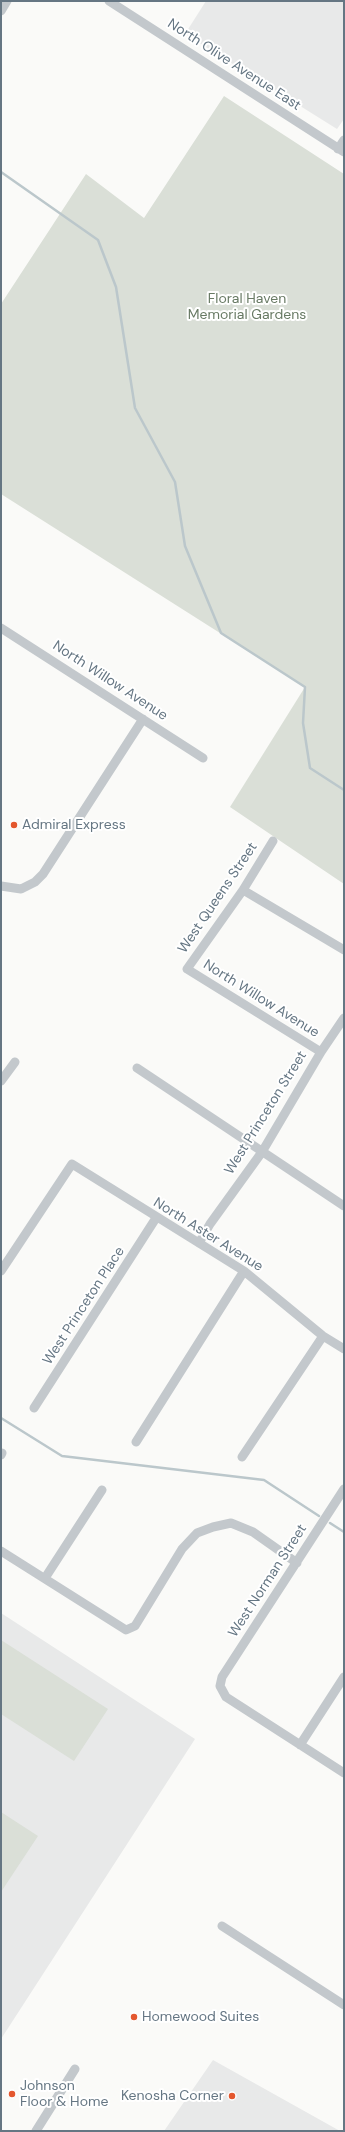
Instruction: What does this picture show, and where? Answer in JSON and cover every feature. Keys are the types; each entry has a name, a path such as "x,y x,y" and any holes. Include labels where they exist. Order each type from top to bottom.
{"street":[{"path":"1,11 7,1"},
{"name":"North Olive Avenue East","path":"109,1 341,150"},
{"path":"341,150 344,140"},
{"name":"North Willow Avenue","path":"1,628 203,758"},
{"path":"2,887 20,889 28,886 43,874 143,719"},
{"name":"West Queens Street","path":"187,969 243,890 273,841"},
{"path":"243,890 344,950"},
{"name":"North Willow Avenue","path":"187,969 321,1052"},
{"name":"West Princeton Street","path":"199,1243 210,1224 262,1152 321,1052 344,1018"},
{"path":"1,1081 15,1062"},
{"path":"137,1068 344,1206"},
{"name":"North Aster Avenue","path":"1,1271 72,1164 156,1218 244,1271 323,1336 344,1349"},
{"name":"West Princeton Place","path":"34,1408 156,1218"},
{"path":"136,1442 244,1271"},
{"path":"242,1457 323,1336"},
{"name":"West Norman Street","path":"300,1745 226,1698 220,1690 222,1677 344,1489"},
{"path":"45,1578 102,1490"},
{"path":"1,1550 126,1630 135,1626 182,1549 197,1534 213,1527 231,1523 253,1532 296,1563"},
{"path":"344,1677 300,1745 344,1773"},
{"path":"222,1926 344,2005"},
{"path":"36,2131 75,2069"}],"shaded area":[{"path":"206,1 344,1 344,119 337,129 185,34"},
{"path":"1,1613 195,1739 1,2039"},
{"name":"Kenosha Corner","path":"213,2060 340,2131 164,2131"}],"green space":[{"name":"Floral Haven Memorial Gardens","path":"224,96 344,174 344,884 230,807 305,687 1,494 1,304 86,174 144,218"},
{"path":"1,1640 108,1709 74,1761 1,1714"},
{"path":"1,1812 38,1836 1,1892"}],"waterway":[{"path":"1,172 98,240 116,287 135,408 175,482 185,546 221,633 305,687 303,723 310,768 344,790"},
{"path":"1,1418 62,1456 264,1480 319,1516"},
{"path":"330,1523 344,1532"}],"place":[{"name":"Admiral Express","path":"14,825"},
{"name":"Homewood Suites","path":"134,2017"},
{"name":"Johnson Floor & Home","path":"12,2094"},
{"name":"Kenosha Corner","path":"232,2096"}]}
